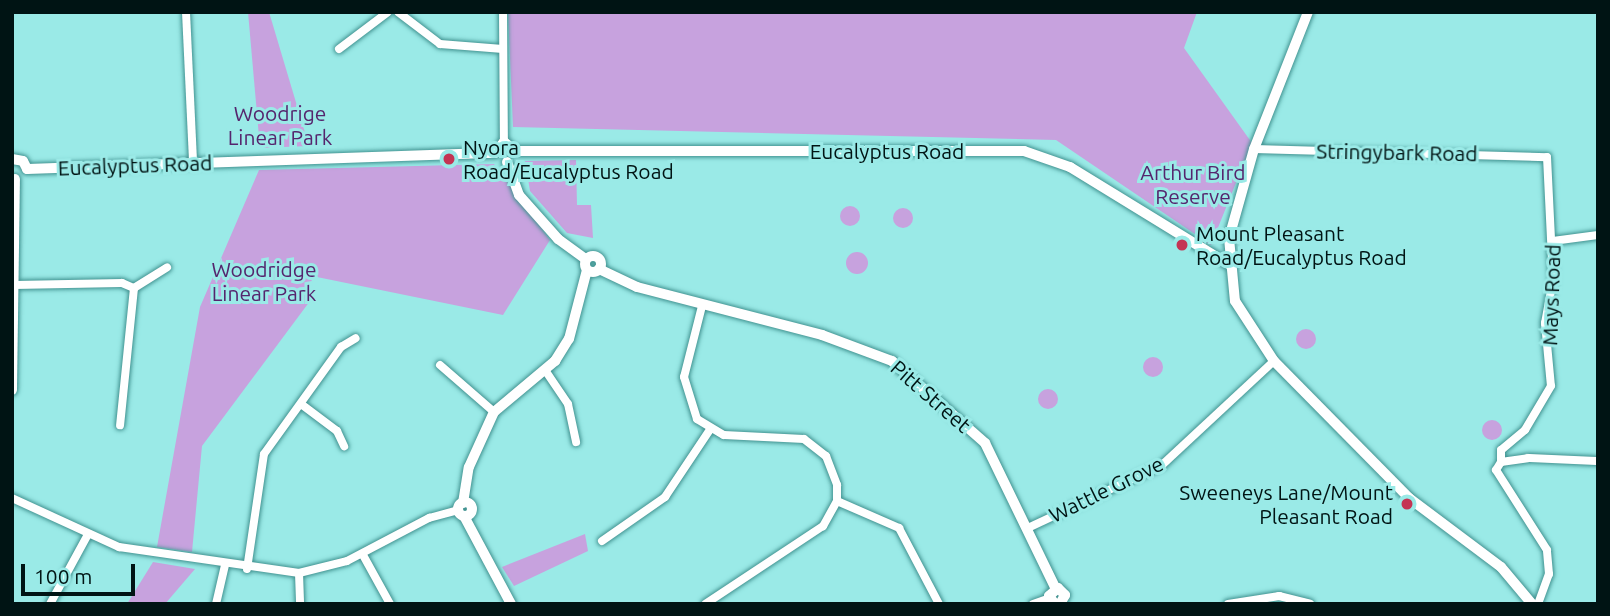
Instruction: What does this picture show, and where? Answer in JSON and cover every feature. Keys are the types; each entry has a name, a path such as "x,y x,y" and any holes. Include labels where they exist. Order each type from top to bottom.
{"street":[{"path":"186,12 193,162"},
{"path":"339,49 388,12"},
{"path":"398,12 440,44 503,49"},
{"path":"503,12 504,142 495,153 507,162 519,195 558,239 587,265 600,269 598,257 587,265 569,339 545,370 494,412 467,480 465,509 478,544 511,604"},
{"path":"1308,12 1254,149 1228,264 1244,321 1274,361 1409,498 1501,567 1532,604"},
{"path":"504,142 515,151 507,162"},
{"name":"Stringybark Road","path":"1254,149 1540,154"},
{"name":"Eucalyptus Road","path":"515,151 1024,151 1070,167 1228,264"},
{"name":"Eucalyptus Road","path":"27,169 495,153"},
{"name":"Mays Road","path":"1501,462 1501,450 1525,430 1551,386 1545,323 1553,241 1551,164 1540,154"},
{"path":"12,390 14,178 27,169 13,158"},
{"path":"1553,241 1598,235"},
{"path":"134,288 167,267"},
{"name":"Pitt Street","path":"600,269 702,306 859,345 892,361 985,443 1028,527 1055,599"},
{"path":"14,285 122,283 134,288"},
{"path":"120,425 134,288"},
{"path":"702,306 684,389 691,411 709,431 804,439 834,470 837,501 813,535 705,604"},
{"path":"247,569 259,465 341,347 356,338"},
{"name":"Wattle Grove","path":"1028,527 1162,465 1274,361"},
{"path":"440,365 494,412"},
{"path":"545,370 568,404 576,442"},
{"path":"301,404 337,431 344,446"},
{"path":"601,541 665,497 709,431"},
{"path":"1538,604 1549,574 1547,550 1526,510 1498,480 1501,462 1598,461"},
{"path":"12,498 88,536 247,569 299,573 363,555 429,518 465,509"},
{"path":"837,501 899,527 939,604"},
{"path":"50,604 88,536"},
{"path":"363,555 390,604"},
{"path":"216,604 225,565"},
{"path":"299,573 300,604"},
{"path":"1228,604 1279,596 1310,604"},
{"path":"1033,604 1055,599"}],"green space":[{"name":"Woodrige Linear Park","path":"248,12 269,12 309,146 260,148"},
{"name":"Arthur Bird Reserve","path":"508,12 1197,12 1184,48 1252,143 1211,245 1056,140 513,127"},
{"path":"576,160 577,205 591,205 593,238 567,233 530,191 525,161"},
{"name":"Woodridge Linear Park","path":"494,164 550,240 503,315 312,276 310,301 202,446 192,552 157,547 200,307 259,170"},
{"path":"846,206 854,206 860,216 854,226 846,226 840,220 840,212"},
{"path":"899,208 907,208 913,218 907,228 899,228 893,222 893,214"},
{"path":"857,252 867,259 868,263 861,273 857,274 847,267 846,263 853,253"},
{"path":"1302,329 1310,329 1316,339 1310,349 1302,349 1296,343 1296,335"},
{"path":"1149,357 1157,357 1163,367 1157,377 1149,377 1143,371 1143,363"},
{"path":"1044,389 1052,389 1058,399 1052,409 1044,409 1038,403 1038,395"},
{"path":"1488,420 1496,420 1502,430 1496,440 1488,440 1482,434 1482,426"},
{"path":"585,534 588,551 514,586 502,567"},
{"path":"153,562 195,569 165,604 127,604"}],"place":[{"name":"Nyora Road/Eucalyptus Road","path":"449,159"},
{"name":"Mount Pleasant Road/Eucalyptus Road","path":"1182,245"},
{"name":"Sweeneys Lane/Mount Pleasant Road","path":"1407,504"}]}
